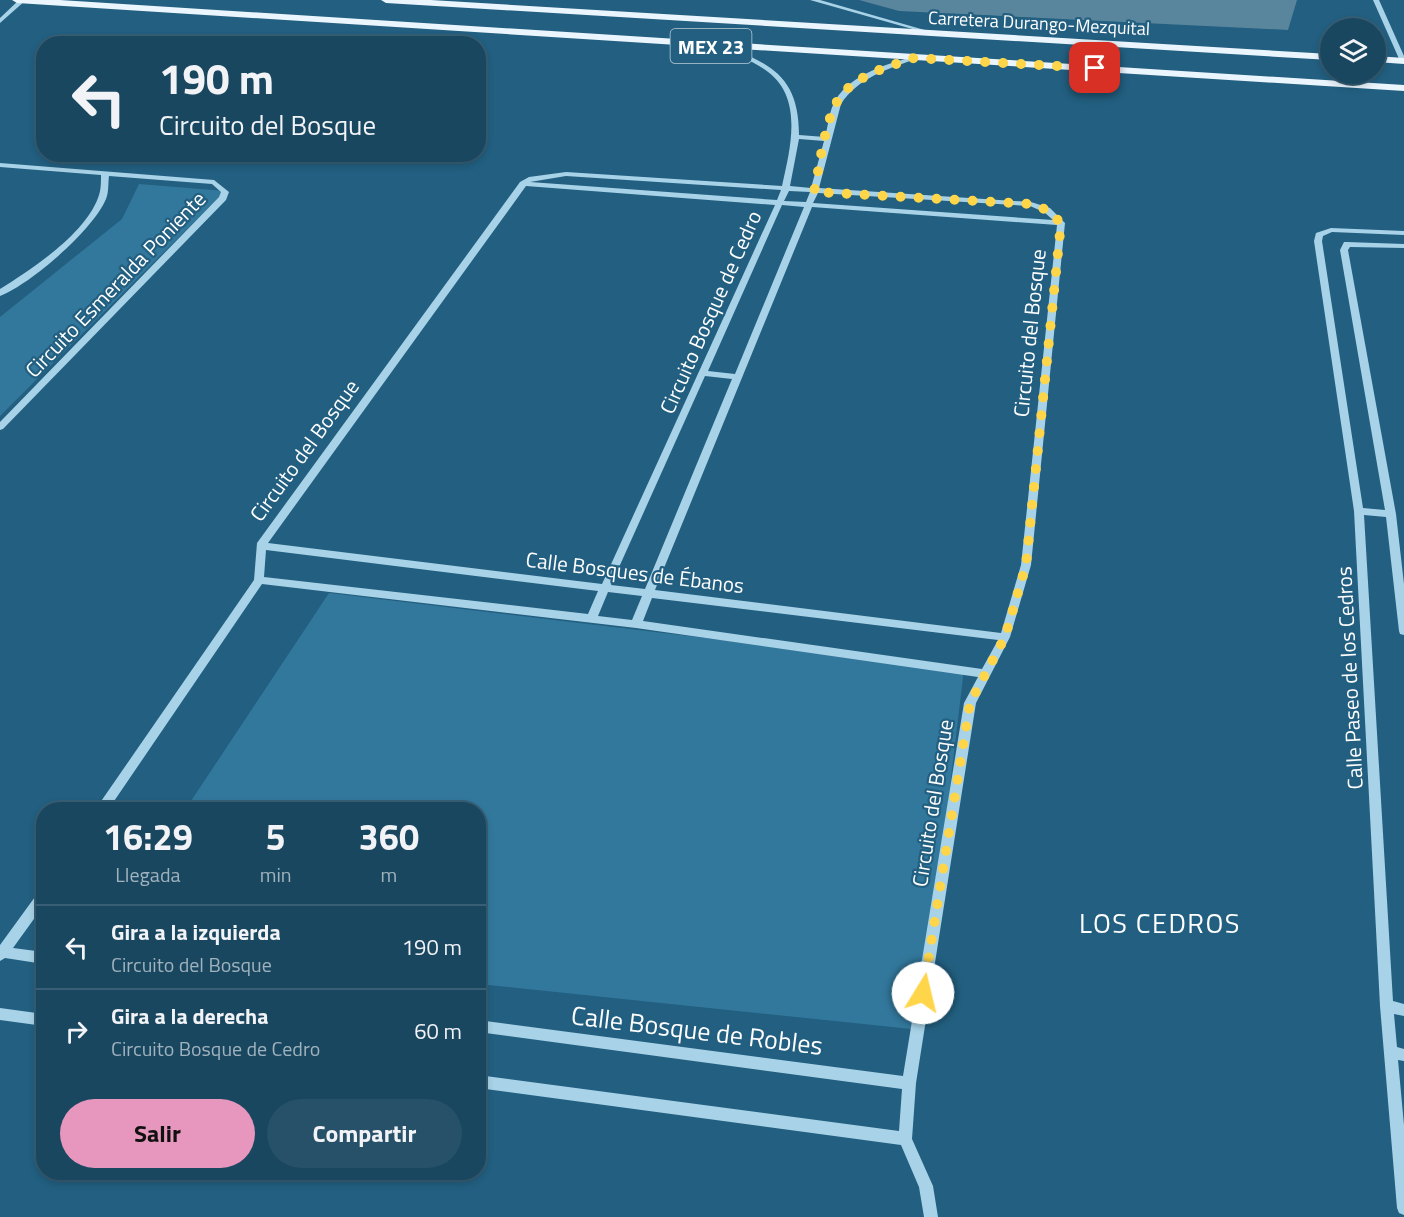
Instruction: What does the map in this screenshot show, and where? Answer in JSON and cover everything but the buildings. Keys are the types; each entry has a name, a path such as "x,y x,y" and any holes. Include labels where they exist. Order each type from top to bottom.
{"main road":[{"name":"MEX 23","path":"17,0 914,58 1274,66 1404,88"},
{"name":"Carretera Durango-Mezquital","path":"386,0 936,34 1274,66 1320,59"},
{"path":"1386,60 1404,61"}],"street":[{"path":"0,21 23,0"},
{"path":"813,0 936,34"},
{"path":"1376,0 1404,61"},
{"name":"Circuito Bosque de Cedro","path":"591,619 785,190 796,137 791,98 781,78 766,65 744,54 718,46"},
{"path":"636,624 814,192 831,118 843,94 869,75 914,58"},
{"path":"796,137 826,139"},
{"path":"0,165 105,173 102,199 85,224 52,257 0,293"},
{"name":"Circuito Esmeralda Poniente","path":"0,428 223,198 223,188 214,182 105,173"},
{"name":"Circuito del Bosque","path":"259,580 261,546 523,184 538,176 566,174 814,192 1030,204 1047,210 1061,223"},
{"name":"Circuito del Bosque","path":"523,184 1061,223"},
{"name":"Circuito del Bosque","path":"930,1217 926,1186 905,1138 909,1083 970,703 1005,637 1026,565 1061,223"},
{"path":"1323,232 1344,230 1404,233"},
{"path":"1323,232 1347,244 1404,246"},
{"name":"Calle Paseo de los Cedros","path":"1323,232 1319,235 1318,241 1359,511 1387,1006 1404,1208"},
{"path":"1347,244 1344,250 1391,514 1404,631"},
{"path":"702,374 738,377"},
{"path":"1359,511 1391,514"},
{"name":"Calle Bosques de Ébanos","path":"261,546 1005,637"},
{"path":"106,802 259,580 636,624 986,674"},
{"path":"36,905 2,954 36,957"},
{"path":"1387,1006 1404,1010"},
{"path":"0,1014 36,1019"},
{"name":"Calle Bosque de Robles","path":"486,1027 909,1083"},
{"path":"1390,1052 1404,1055"},
{"path":"486,1082 905,1138"}],"shaded area":[{"path":"139,184 225,191 0,416 0,317 122,219"},
{"path":"329,593 964,669 921,1030 486,985 486,802 190,802"}],"district":[{"name":"LOS CEDROS","path":"1160,922"}],"route":[{"path":"923,993 970,703 1005,637 1026,565 1061,223 1054,214 1030,204 814,192 831,118 837,104 843,94 861,79 885,67 914,58 1095,68"}]}
